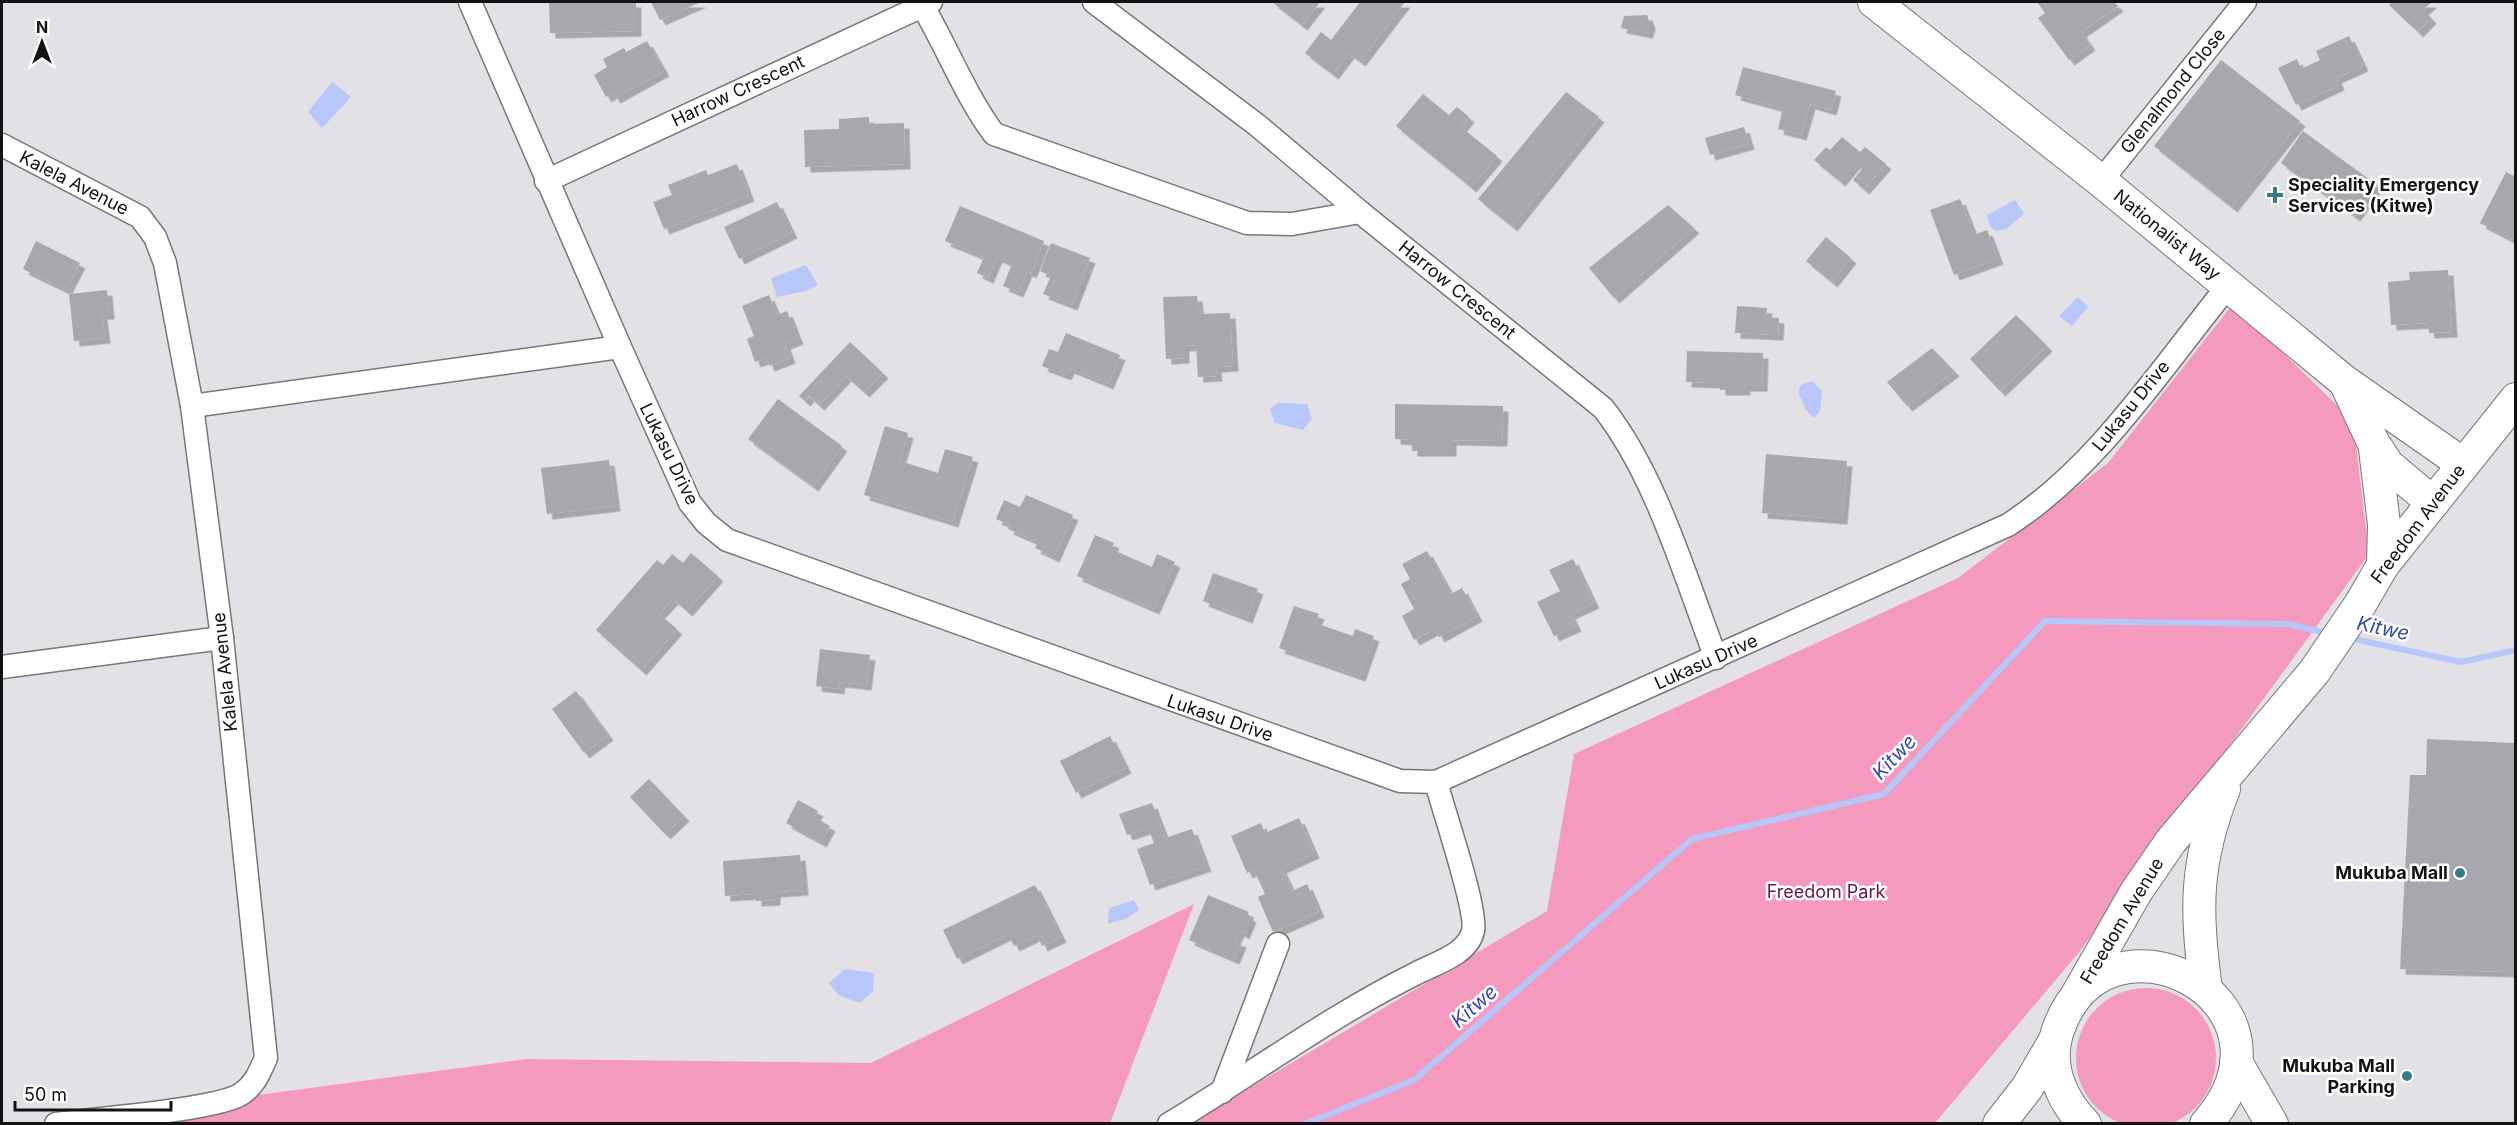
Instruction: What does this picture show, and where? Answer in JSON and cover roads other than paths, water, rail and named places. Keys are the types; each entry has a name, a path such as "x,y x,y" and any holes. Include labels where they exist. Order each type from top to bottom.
{"main road":[{"name":"Nationalist Way","path":"1874,2 2101,181 2344,381 2463,464"},
{"path":"2344,381 2373,442 2396,474 2433,503"},
{"name":"Freedom Avenue","path":"2055,1040 2063,1016 2136,892 2171,841 2314,672 2361,603 2383,564 2516,399"},
{"path":"2373,442 2382,503 2383,564"},
{"name":"Freedom Avenue","path":"2206,988 2198,913 2201,866 2211,824 2235,763"},
{"path":"2077,995 2099,977 2126,967 2154,965 2182,973 2206,988 2221,1006 2229,1021 2234,1038 2236,1062 2231,1086 2221,1107 2206,1124"},
{"path":"1999,1124 2027,1088 2055,1040"},
{"path":"2055,1040 2054,1065 2060,1090 2073,1112 2085,1124"},
{"path":"2236,1062 2272,1124"}],"street":[{"name":"Lukasu Drive","path":"470,2 546,181 690,503 706,523 727,540 1400,782 1436,782 2008,525 2026,513 2091,455 2228,286"},
{"name":"Harrow Crescent","path":"1094,2 1257,125 1360,212 1603,408 1625,436 1644,474 1716,658"},
{"name":"Glenalmond Close","path":"2101,181 2245,2"},
{"name":"Harrow Crescent","path":"546,181 926,3"},
{"path":"926,3 978,113 994,134 1247,223 1292,224 1360,212"},
{"name":"Kalela Avenue","path":"2,145 140,217 156,237 165,263 192,406 222,638 266,1058 255,1083 239,1096 204,1105 56,1124"},
{"path":"192,406 620,347"},
{"path":"2,667 222,638"},
{"path":"1169,1124 1373,995 1457,953 1469,943 1474,930 1470,901 1436,782"},
{"path":"1222,1092 1278,944"}],"water":[{"path":"332,82 351,97 322,128 308,112"},
{"path":"2015,200 2024,214 2006,229 1995,231 1990,226 1987,215"},
{"path":"806,265 818,285 805,291 777,297 771,278"},
{"path":"2078,297 2088,307 2072,326 2059,316"},
{"path":"1812,381 1822,391 1820,411 1814,418 1806,410 1798,392 1801,385"},
{"path":"1278,403 1307,404 1312,419 1303,430 1275,423 1270,409"},
{"path":"1134,900 1139,910 1127,918 1108,924 1109,908"},
{"path":"845,969 874,973 873,991 860,1003 838,995 829,983"}],"waterway":[{"name":"Kitwe","path":"1305,1124 1414,1080 1692,839 1884,794 2045,621 2288,624 2330,634"},
{"name":"Kitwe","path":"2349,638 2461,662 2516,650"}],"place":[{"name":"Speciality Emergency Services (Kitwe)","path":"2275,195"},
{"name":"Mukuba Mall","path":"2460,873"},
{"name":"Mukuba Mall Parking","path":"2407,1076"}],"park label":[{"name":"Freedom Park","path":"1826,892"}]}
